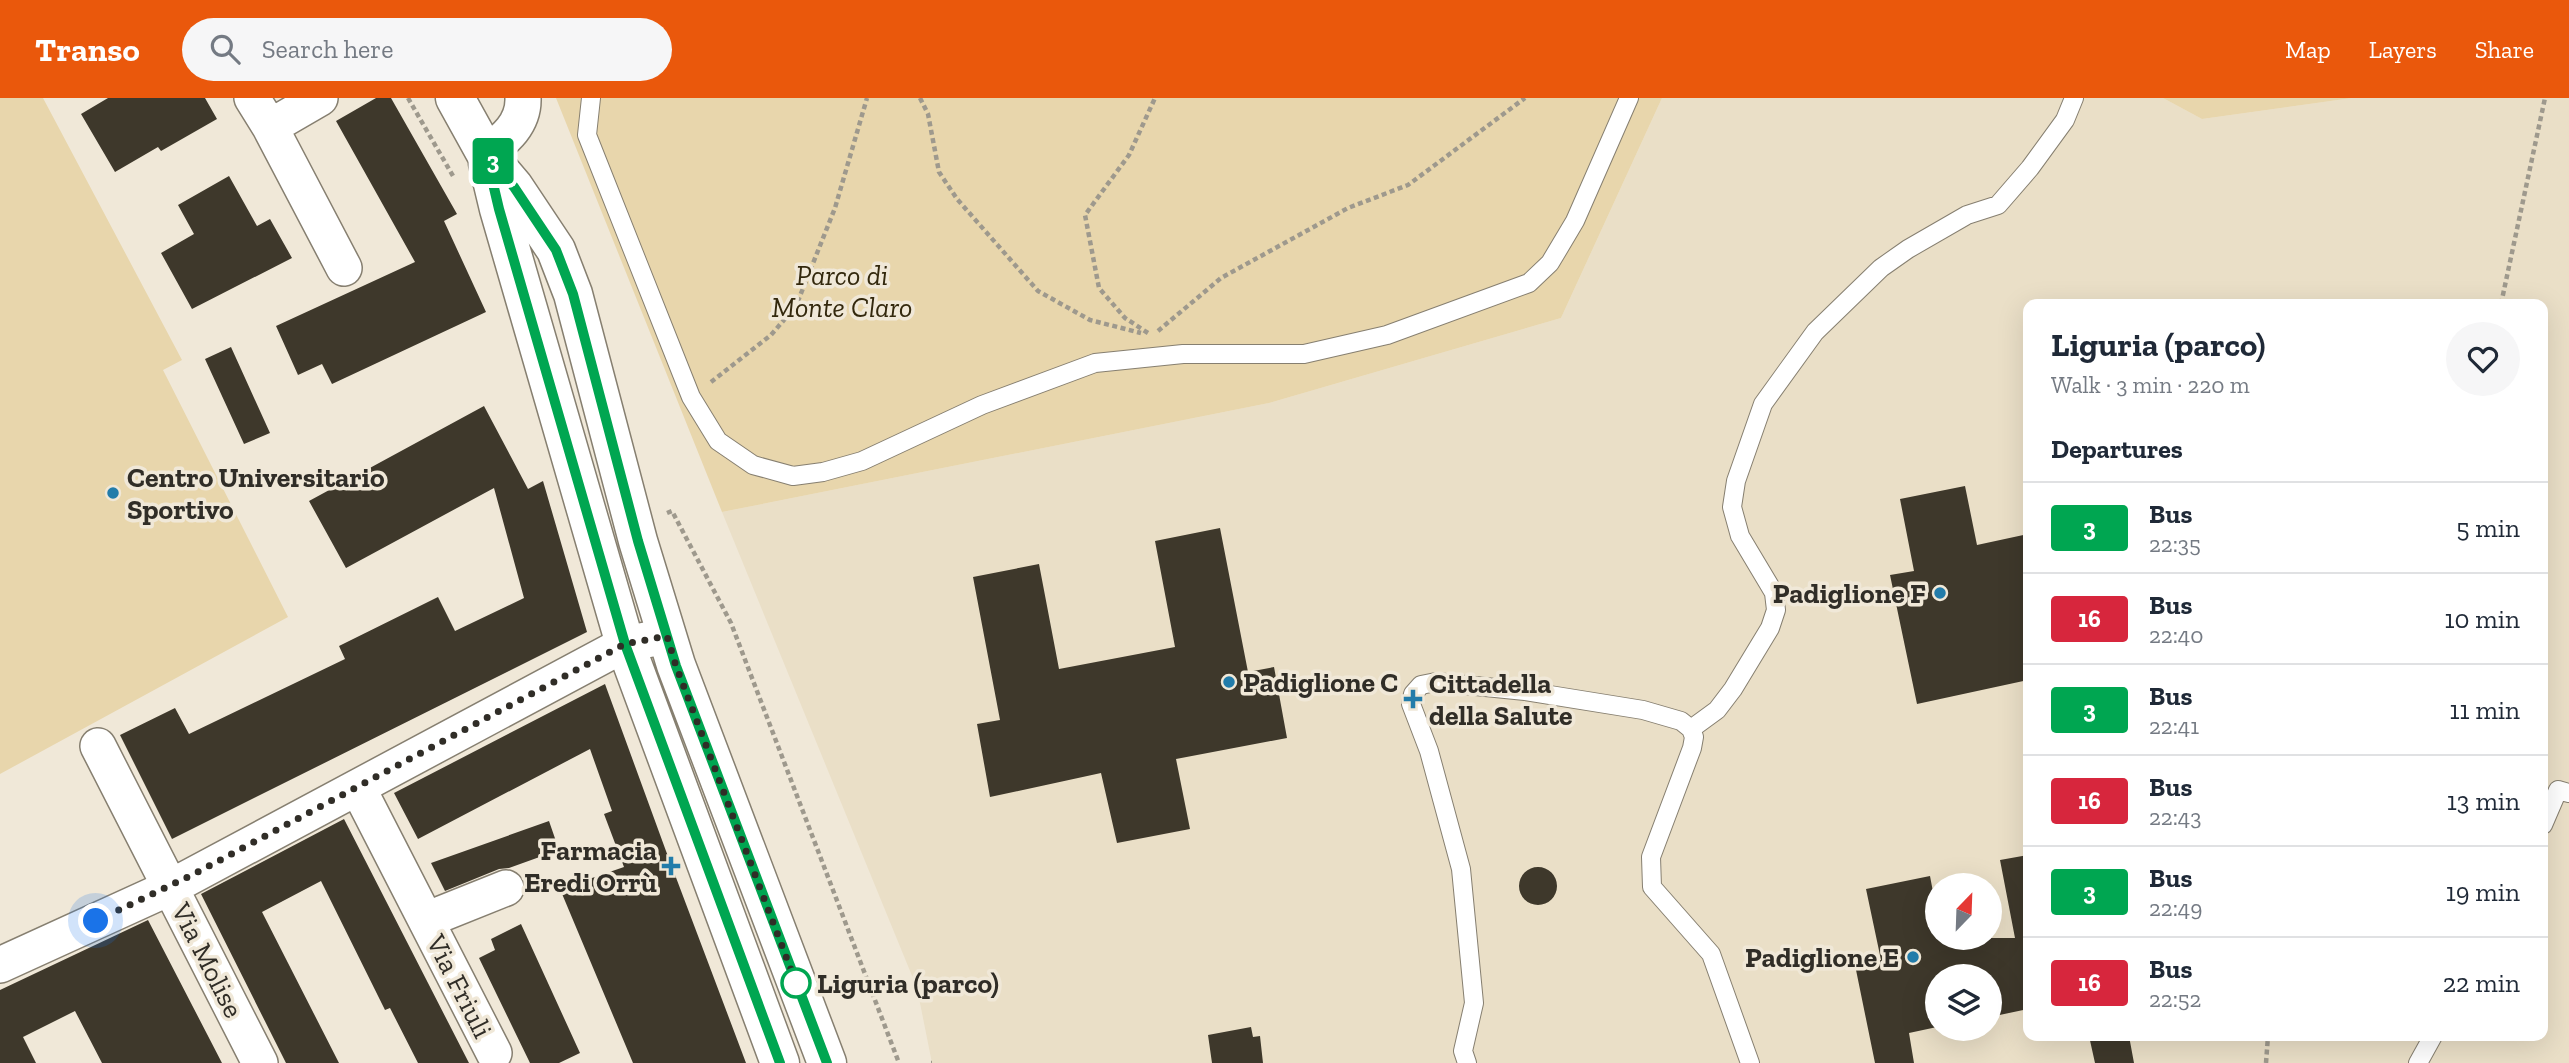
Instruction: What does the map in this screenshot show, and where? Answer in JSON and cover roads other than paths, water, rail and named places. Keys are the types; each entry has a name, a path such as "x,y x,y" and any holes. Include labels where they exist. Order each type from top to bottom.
{"street":[{"path":"253,98 344,268"},
{"path":"270,127 320,98"},
{"path":"455,98 486,154 514,187 556,250 573,294 638,541 676,666 827,1063"},
{"path":"486,154 511,134 523,106 523,98"},
{"path":"486,154 499,209 625,644 780,1063"},
{"path":"0,965 170,887 625,644 667,636"},
{"name":"Via Molise","path":"98,746 260,1063"},
{"name":"Via Friuli","path":"358,788 494,1052"},
{"name":"Via Friuli","path":"426,920 506,888"}],"lane":[{"path":"591,98 587,135 691,397 718,441 753,465 793,476 823,472 862,461 982,405 1096,363 1182,354 1304,354 1387,335 1529,283 1550,263 1574,221 1629,98"},
{"path":"1691,729 1717,710 1734,689 1770,628 1776,610 1774,593 1740,536 1732,506 1737,481 1763,404 1815,332 1881,268 1967,215 1998,205 2031,168 2065,120 2074,98"},
{"path":"1461,1059 1474,1003 1461,869 1430,751 1411,704 1413,694 1421,685 1436,682 1525,691 1643,710 1681,721 1691,729 1694,737 1692,748 1651,857 1652,887 1711,954 1750,1063"},
{"path":"2548,813 2558,790 2569,793"},
{"path":"2418,1063 2430,1041"}],"place":[{"name":"Centro Universitario Sportivo","path":"113,493"},
{"name":"Padiglione F","path":"1940,593"},
{"name":"Padiglione C","path":"1229,682"},
{"name":"Cittadella della Salute","path":"1413,699"},
{"name":"Farmacia Eredi Orrù","path":"671,866"},
{"name":"Padiglione E","path":"1913,957"},
{"name":"Liguria (parco)","path":"796,983"}],"park label":[{"name":"Parco di Monte Claro","path":"842,291"}]}
